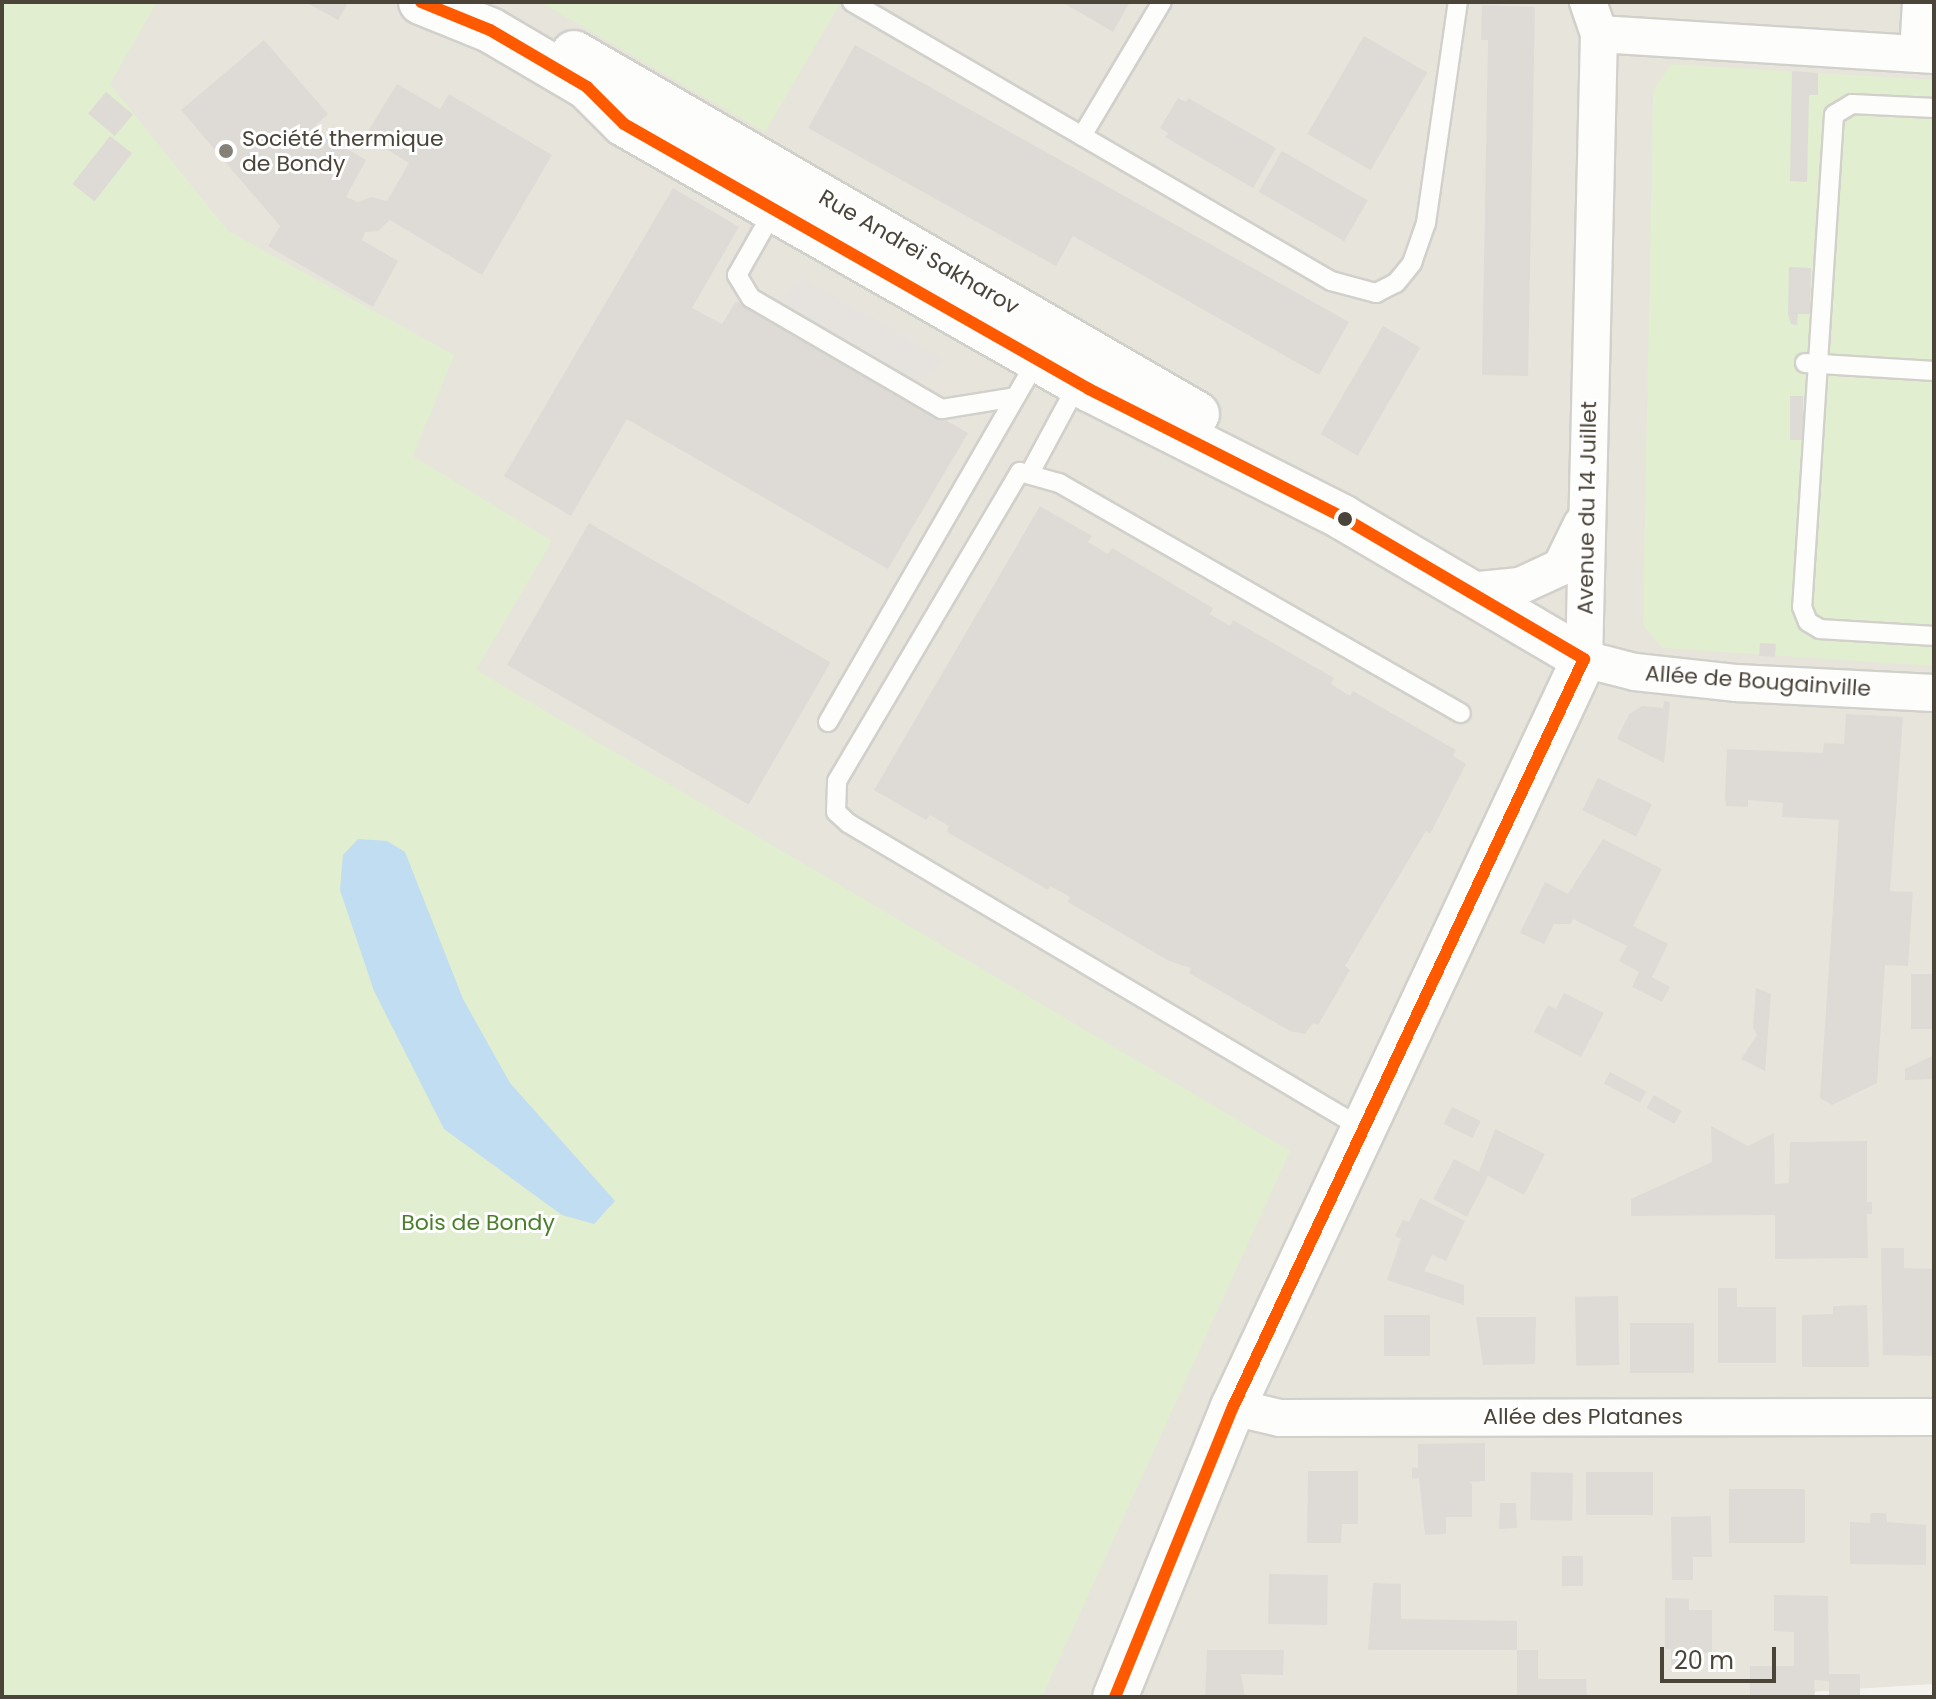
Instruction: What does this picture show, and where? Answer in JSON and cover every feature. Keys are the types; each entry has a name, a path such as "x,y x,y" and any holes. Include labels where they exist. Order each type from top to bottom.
{"street":[{"name":"Rue Andreï Sakharov","path":"421,2 490,30 575,80 624,124 1037,360 1087,369"},
{"name":"Rue Andreï Sakharov","path":"486,2 1087,369 1191,409 1342,517 1584,659"},
{"path":"1594,18 1926,55 1921,2"},
{"name":"Avenue du 14 Juillet","path":"1115,1697 1233,1407 1360,1127 1584,659 1594,18"},
{"path":"1469,591 1520,586 1561,567 1586,515"},
{"name":"Allée de Bougainville","path":"1584,659 1635,672 1722,681 1934,693"},
{"name":"Allée des Platanes","path":"1233,1407 1280,1418 1934,1417"}],"lane":[{"path":"852,2 1331,281 1376,293 1396,283 1412,263 1426,223 1458,2"},
{"path":"1082,136 1162,2"},
{"path":"1934,108 1852,104 1834,115 1811,363 1804,617 1820,629 1934,636"},
{"path":"774,210 737,275 751,298 942,409 1015,397"},
{"path":"828,722 1037,360"},
{"path":"1811,363 1934,371"},
{"path":"1031,471 1087,369"},
{"path":"1360,1127 836,812 837,781 1015,475 1031,471 1461,713"}],"shaded area":[{"path":"2,2 1934,2 1934,1684 1725,1697 2,1697"},
{"path":"804,278 947,361 916,383 774,300"}],"green space":[{"name":"Bois de Bondy","path":"2,2 157,2 110,84 228,231 454,355 413,456 552,541 476,670 1290,1151 1042,1697 2,1697"},
{"path":"540,2 841,2 765,132"},
{"path":"1671,64 1934,80 1934,666 1662,648 1643,625 1653,91"}],"water":[{"path":"358,839 387,841 405,852 463,999 510,1083 615,1201 594,1224 562,1215 444,1129 374,991 340,890 343,855"}],"building":[{"path":"305,2 343,2 347,5 338,20"},
{"path":"1062,2 1130,2 1113,32"},
{"path":"1482,5 1535,7 1528,376 1482,375 1488,40 1481,40"},
{"path":"1364,36 1427,72 1371,170 1308,134"},
{"path":"264,40 328,114 312,129 366,160 346,197 358,202 372,197 387,201 409,163 365,136 397,84 440,109 449,94 552,155 482,275 390,220 378,231 365,232 362,240 398,261 373,307 268,246 280,226 181,110"},
{"path":"855,45 1349,322 1319,375 1073,236 1056,266 808,128"},
{"path":"1792,71 1818,73 1818,95 1809,95 1807,182 1790,181"},
{"path":"106,92 133,114 115,136 88,113"},
{"path":"1178,98 1186,102 1188,98 1276,148 1253,188 1165,137 1168,133 1160,128"},
{"path":"110,136 132,153 95,201 72,184"},
{"path":"1282,151 1368,200 1344,241 1258,192"},
{"path":"673,188 739,227 692,308 722,324 736,301 968,433 888,569 627,419 571,516 504,476"},
{"path":"1789,267 1811,268 1810,314 1798,314 1797,325 1791,324 1788,314"},
{"path":"1383,326 1420,348 1358,456 1320,434"},
{"path":"1790,396 1803,396 1803,440 1790,440"},
{"path":"1040,506 1092,536 1088,542 1108,554 1112,548 1213,608 1210,614 1230,626 1233,620 1334,678 1331,684 1350,696 1353,691 1456,750 1453,756 1466,764 1430,834 1426,831 1345,966 1350,970 1318,1025 1313,1023 1305,1034 1290,1031 1189,973 1191,968 1169,961 1068,902 1070,897 1050,886 1048,890 947,832 949,826 930,815 926,820 874,790"},
{"path":"589,523 831,662 749,805 507,665"},
{"path":"1760,643 1776,644 1775,657 1759,656"},
{"path":"1664,701 1670,702 1664,763 1617,739 1629,714 1642,706 1663,708"},
{"path":"1846,714 1903,717 1890,891 1913,892 1908,966 1885,965 1877,1083 1832,1105 1820,1098 1839,820 1782,817 1783,803 1748,800 1748,807 1726,806 1725,798 1727,749 1823,753 1824,743 1844,744"},
{"path":"1598,778 1652,804 1636,837 1582,810"},
{"path":"1603,839 1662,869 1633,926 1668,944 1652,977 1670,987 1662,1002 1632,987 1639,972 1619,961 1627,946 1573,919 1571,924 1554,924 1544,944 1520,933 1545,882 1568,894"},
{"path":"1911,974 1934,974 1934,1029 1911,1029"},
{"path":"1756,988 1771,994 1765,1071 1741,1059 1757,1035 1753,1028"},
{"path":"1564,993 1604,1013 1581,1057 1534,1032 1548,1005 1556,1009"},
{"path":"1934,1055 1934,1079 1905,1080 1905,1069"},
{"path":"1610,1072 1646,1091 1640,1103 1604,1083"},
{"path":"1654,1095 1682,1111 1674,1124 1646,1108"},
{"path":"1452,1107 1481,1121 1472,1138 1444,1124"},
{"path":"1711,1126 1748,1146 1774,1133 1775,1184 1789,1183 1790,1142 1867,1141 1867,1202 1872,1202 1872,1214 1867,1214 1868,1258 1775,1259 1775,1215 1631,1216 1631,1199 1712,1162"},
{"path":"1495,1129 1545,1154 1524,1195 1488,1176 1467,1217 1433,1199 1454,1159 1479,1172"},
{"path":"1420,1198 1465,1221 1446,1261 1432,1255 1424,1271 1464,1285 1464,1305 1387,1280 1401,1239 1395,1236 1403,1220 1409,1222"},
{"path":"1881,1248 1904,1248 1904,1268 1934,1269 1934,1356 1883,1355"},
{"path":"1718,1288 1737,1288 1737,1307 1776,1307 1776,1363 1718,1363"},
{"path":"1618,1296 1619,1365 1576,1366 1575,1297"},
{"path":"1867,1305 1869,1367 1802,1367 1802,1315 1833,1314 1833,1306"},
{"path":"1384,1315 1430,1315 1430,1356 1384,1356"},
{"path":"1476,1317 1536,1317 1535,1364 1483,1365"},
{"path":"1630,1323 1694,1323 1694,1373 1630,1373"},
{"path":"1485,1443 1485,1481 1468,1482 1472,1484 1472,1517 1446,1517 1446,1534 1425,1535 1419,1478 1412,1479 1412,1467 1418,1468 1418,1444"},
{"path":"1308,1471 1358,1471 1358,1524 1342,1524 1341,1543 1307,1543"},
{"path":"1531,1472 1573,1473 1572,1521 1530,1520"},
{"path":"1586,1472 1653,1472 1653,1515 1586,1515"},
{"path":"1729,1489 1805,1489 1805,1543 1729,1543"},
{"path":"1500,1503 1516,1503 1517,1528 1499,1529"},
{"path":"1871,1513 1886,1513 1887,1522 1926,1525 1926,1565 1850,1564 1850,1522 1870,1523"},
{"path":"1711,1516 1712,1557 1693,1557 1693,1580 1672,1580 1671,1517"},
{"path":"1562,1556 1583,1556 1583,1586 1562,1586"},
{"path":"1269,1574 1328,1575 1327,1625 1268,1624"},
{"path":"1373,1583 1401,1584 1401,1619 1517,1621 1517,1650 1368,1650"},
{"path":"1774,1595 1828,1596 1829,1674 1860,1674 1860,1697 1829,1697 1829,1681 1814,1680 1815,1697 1750,1697 1750,1666 1794,1666 1794,1632 1774,1631"},
{"path":"1665,1598 1689,1599 1689,1610 1712,1610 1712,1654 1688,1650 1688,1665 1671,1665 1671,1649 1665,1649"},
{"path":"1207,1650 1284,1650 1283,1675 1241,1674 1245,1697 1205,1697"},
{"path":"1517,1650 1538,1650 1538,1679 1586,1679 1587,1697 1517,1697"}],"transit line":[{"path":"421,2 490,30 587,87 624,124 1089,389 1342,517 1584,659"},
{"path":"1115,1697 1233,1407 1584,659"}],"place":[{"name":"Société thermique de Bondy","path":"226,151"}]}
